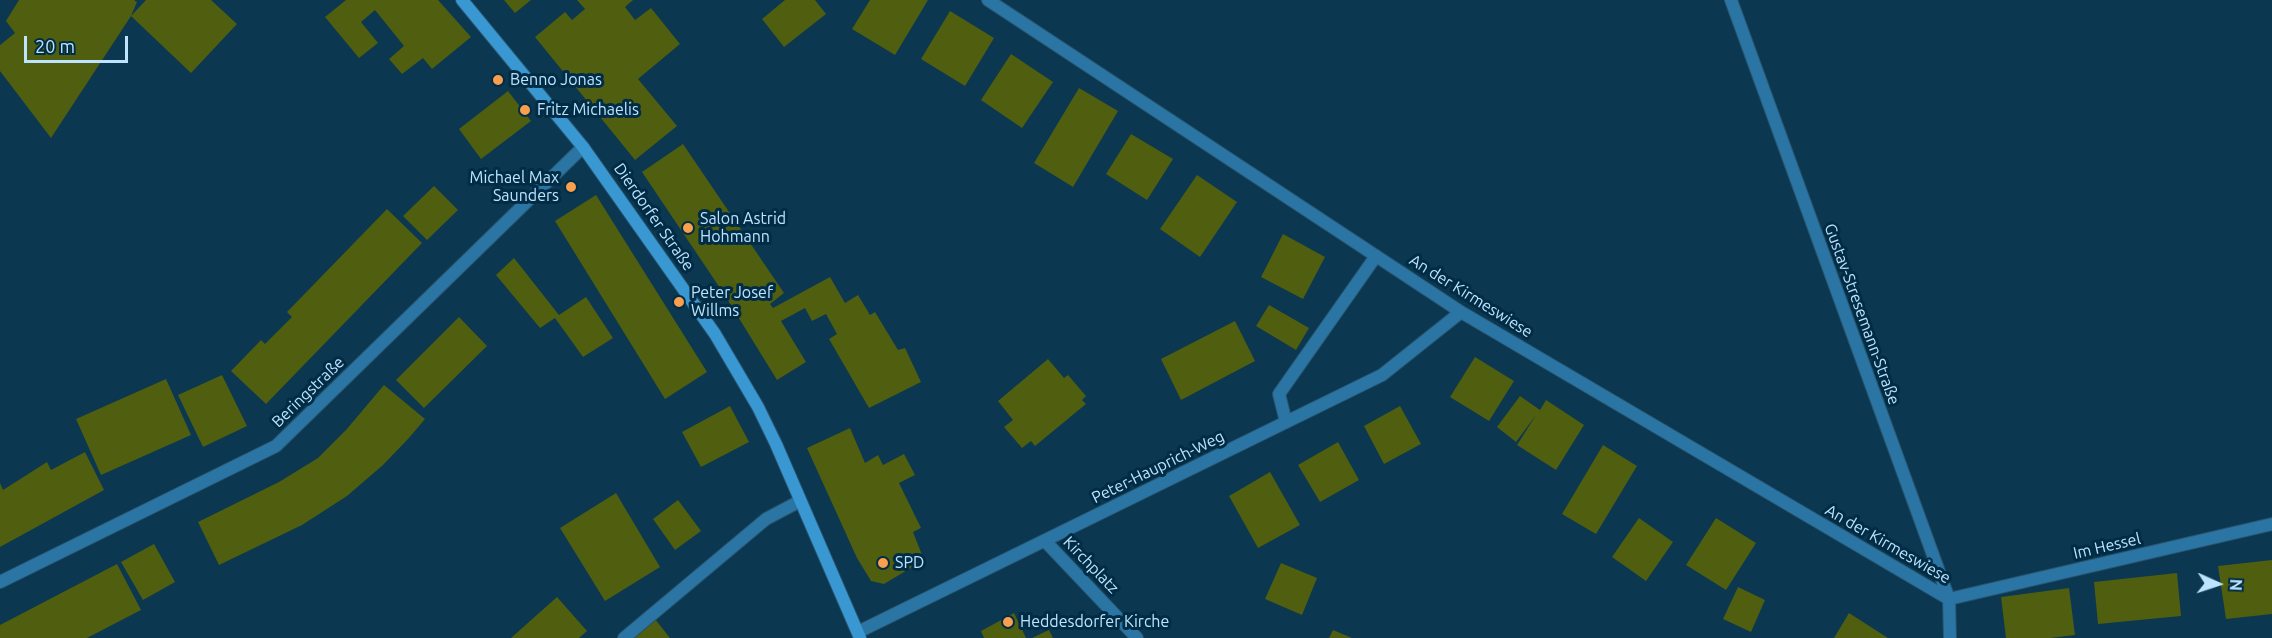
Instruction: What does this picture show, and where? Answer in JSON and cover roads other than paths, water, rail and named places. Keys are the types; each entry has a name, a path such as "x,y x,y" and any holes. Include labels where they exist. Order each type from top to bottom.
{"street":[{"name":"Dierdorfer Straße","path":"462,0 583,147 715,334 758,407 859,635"},
{"name":"An der Kirmeswiese","path":"988,0 1461,312 1949,599"},
{"name":"Gustav-Stresemann-Straße","path":"1731,1 1949,599 1950,638"},
{"name":"Beringstraße","path":"0,582 276,446 583,147"},
{"path":"1286,422 1279,394 1376,256"},
{"name":"Peter-Hauprich-Weg","path":"859,635 1382,375 1461,312"},
{"path":"624,638 766,519 800,501"},
{"name":"Im Hessel","path":"1949,599 2272,524"},
{"name":"Kirchplatz","path":"1045,541 1137,638"}],"place":[{"name":"Benno Jonas","path":"498,80"},
{"name":"Fritz Michaelis","path":"525,110"},
{"name":"Michael Max Saunders","path":"571,187"},
{"name":"Salon Astrid Hohmann","path":"688,228"},
{"name":"Peter Josef Willms","path":"679,302"},
{"name":"SPD","path":"883,563"},
{"name":"Heddesdorfer Kirche","path":"1008,622"}]}
